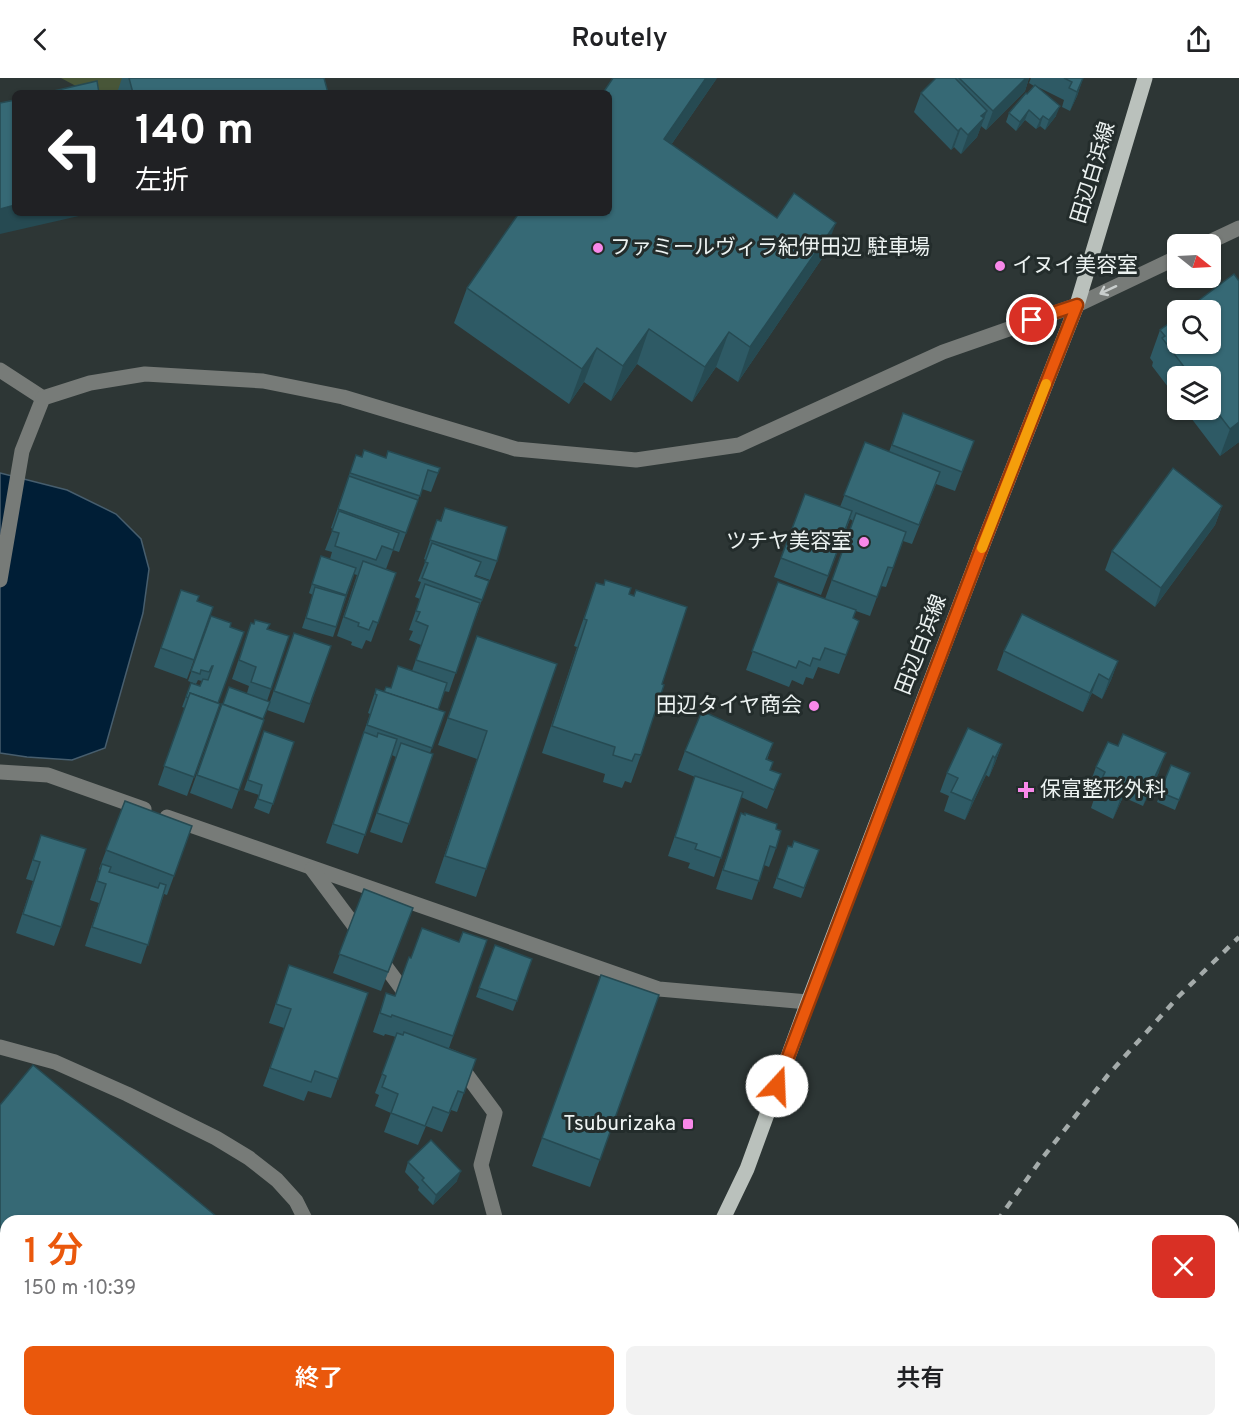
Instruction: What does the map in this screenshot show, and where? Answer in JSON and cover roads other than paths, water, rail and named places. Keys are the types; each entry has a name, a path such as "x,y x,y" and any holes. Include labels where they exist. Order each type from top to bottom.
{"main road":[{"name":"田辺白浜線","path":"725,1215 747,1169 808,1002 1077,305 1144,78"}],"street":[{"path":"1221,236 1239,228"},
{"path":"43,398 90,383 145,374 263,381 343,397 516,449 636,460 739,445 943,352 1077,305 1167,262"},
{"path":"0,370 43,398"},
{"path":"0,580 22,451 43,398"},
{"path":"0,772 48,775 659,989 808,1002"},
{"path":"312,868 417,1010"},
{"path":"0,1047 55,1062 216,1138 249,1158 277,1180 296,1201 303,1215"},
{"path":"446,1047 495,1113 481,1165 494,1215"}],"water":[{"path":"0,473 67,490 116,514 141,539 149,569 143,613 105,748 72,760 0,753"}],"railway":[{"path":"1001,1215 1040,1161 1108,1075 1179,996 1239,937"}],"place":[{"name":"ファミールヴィラ紀伊田辺 駐車場","path":"598,248"},
{"name":"イヌイ美容室","path":"1000,266"},
{"name":"ツチヤ美容室","path":"864,542"},
{"name":"田辺タイヤ商会","path":"814,706"},
{"name":"保富整形外科","path":"1026,790"},
{"name":"Tsuburizaka","path":"688,1124"}]}
